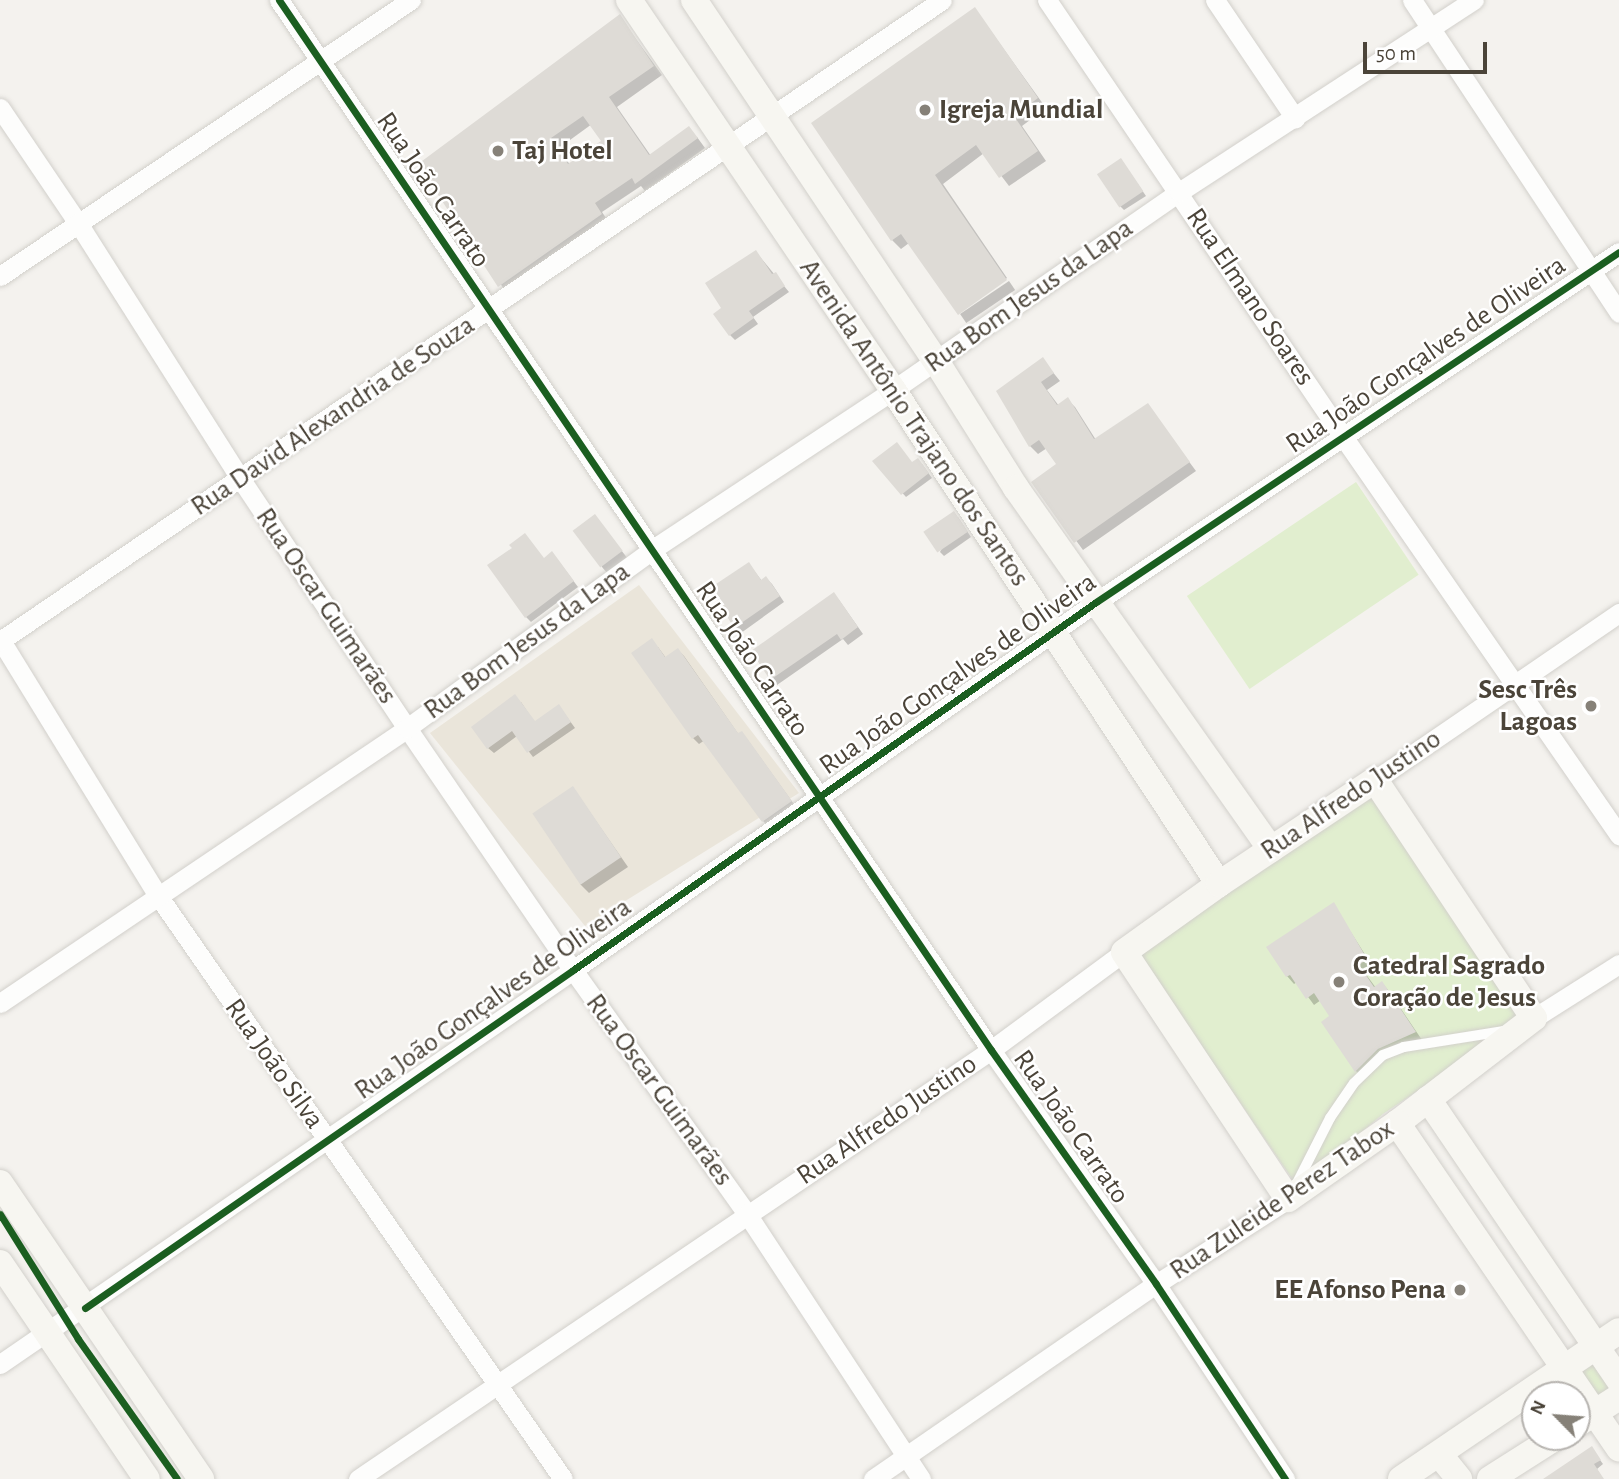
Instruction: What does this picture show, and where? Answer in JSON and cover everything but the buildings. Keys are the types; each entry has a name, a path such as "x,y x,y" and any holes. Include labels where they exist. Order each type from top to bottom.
{"main road":[{"name":"Avenida Antônio Trajano dos Santos","path":"629,0 893,390 1219,884"},
{"name":"Avenida Antônio Trajano dos Santos","path":"694,0 936,361 1016,488 1271,849"},
{"name":"Rua Alfredo Justino","path":"1124,952 1219,884 1375,780"},
{"path":"1375,780 1526,1023"},
{"path":"1124,952 1289,1198"},
{"name":"Rua Zuleide Perez Tabox","path":"1289,1198 1397,1123 1526,1023"},
{"path":"1428,1099 1619,1380"},
{"path":"1397,1123 1566,1370 1571,1381"},
{"path":"0,1183 201,1479"},
{"path":"1485,1251 1515,1228"},
{"path":"0,1263 147,1479"},
{"path":"1401,1479 1566,1370 1619,1331"},
{"path":"1591,1415 1619,1397"},
{"path":"1591,1423 1619,1448"},
{"path":"1490,1479 1534,1451"},
{"path":"1438,1454 1459,1479"}],"street":[{"name":"Rua João Carrato","path":"279,0 991,1050 1156,1284 1285,1479"},
{"path":"0,276 411,0"},
{"name":"Rua David Alexandria de Souza","path":"0,640 490,310 942,0"},
{"name":"Rua Elmano Soares","path":"1047,0 1342,435 1619,835"},
{"path":"1215,0 1295,118"},
{"path":"1412,0 1619,313"},
{"name":"Rua Bom Jesus da Lapa","path":"0,1003 407,728 653,549 936,361 1179,192 1474,0"},
{"name":"Rua Oscar Guimarães","path":"0,108 79,223 240,478 407,728 573,970 747,1214 921,1479"},
{"name":"Rua João Gonçalves de Oliveira","path":"47,1334 573,970 1096,602 1619,252"},
{"name":"Rua Alfredo Justino","path":"1375,780 1619,614"},
{"name":"Rua João Silva","path":"0,640 159,897 563,1479"},
{"name":"Rua Alfredo Justino","path":"358,1479 991,1050 1124,952"},
{"name":"Rua Zuleide Perez Tabox","path":"1526,1023 1619,964"},
{"name":"Rua Zuleide Perez Tabox","path":"873,1479 1156,1284 1289,1198"},
{"path":"0,1364 47,1334"}],"lane":[{"path":"1289,1198 1330,1118 1354,1083 1383,1055 1404,1047 1526,1023"}],"shaded area":[{"path":"639,585 799,793 585,926 430,733"}],"green space":[{"path":"1356,482 1419,575 1250,689 1187,596"},
{"path":"1379,786 1520,1022 1383,1114 1297,1186 1136,951"},
{"path":"1599,1361 1618,1392 1599,1403 1591,1390 1591,1381 1586,1381 1580,1373"}],"cycle path":[{"path":"279,0 991,1050 1156,1284 1285,1479"},
{"path":"85,1308 573,970 1096,602 1619,252"},
{"path":"0,1214 78,1339 177,1479"}],"place":[{"name":"Igreja Mundial","path":"925,110"},
{"name":"Taj Hotel","path":"498,151"},
{"name":"Sesc Três Lagoas","path":"1591,706"},
{"name":"Catedral Sagrado Coração de Jesus","path":"1339,982"},
{"name":"EE Afonso Pena","path":"1460,1290"}]}
